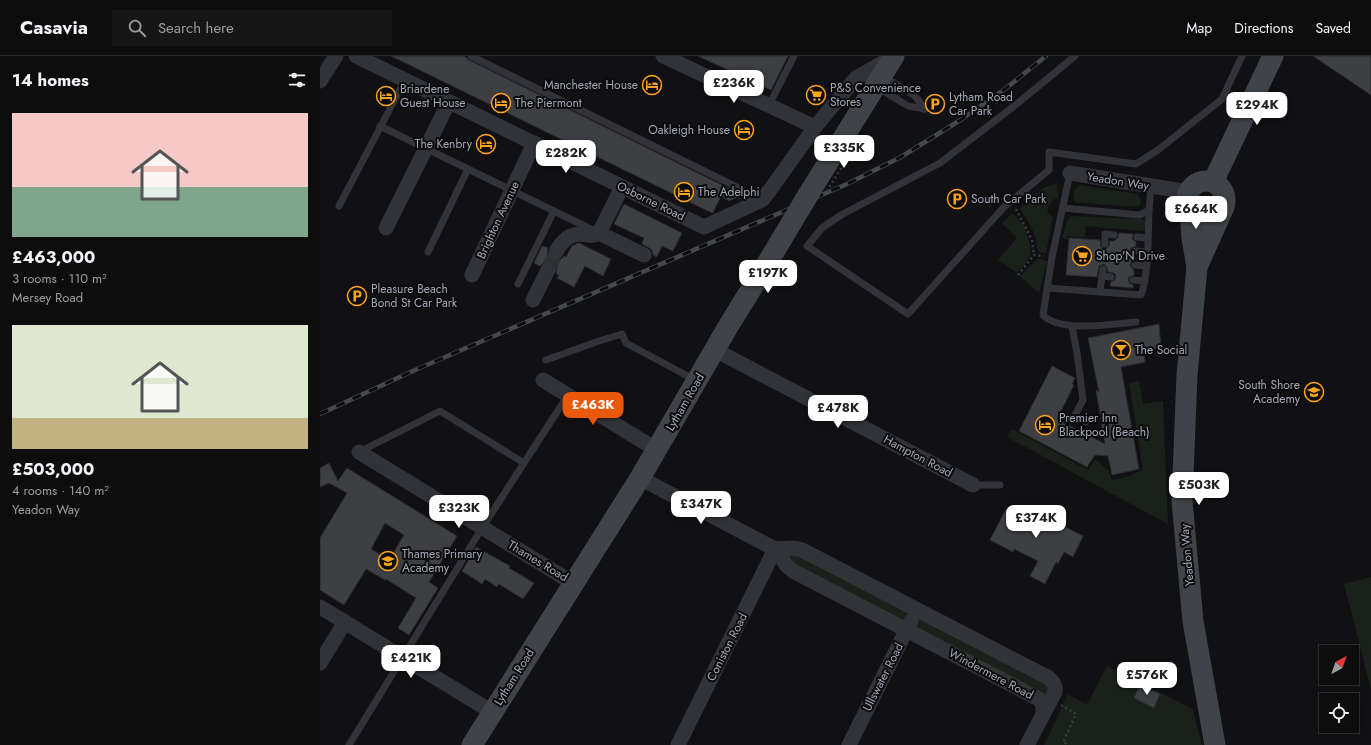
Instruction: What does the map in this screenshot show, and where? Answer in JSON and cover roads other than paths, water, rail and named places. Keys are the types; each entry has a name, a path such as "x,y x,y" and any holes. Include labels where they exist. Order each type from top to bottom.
{"street":[{"path":"320,81 336,56"},
{"name":"Osborne Road","path":"356,56 704,227 766,195"},
{"path":"664,56 815,127"},
{"path":"766,195 815,127 856,78 894,56"},
{"name":"Lytham Road","path":"472,745 640,478 715,350 894,56"},
{"path":"1213,182 1273,56"},
{"path":"386,228 449,102"},
{"name":"Brighton Avenue","path":"472,275 534,143"},
{"name":"Yeadon Way","path":"1070,174 1151,187 1190,201 1192,238 1197,267 1186,375 1182,500 1193,621 1215,745"},
{"path":"1202,182 1213,182 1218,185 1222,190 1226,201 1221,212 1211,219 1199,218 1194,215 1190,201 1197,184 1202,182"},
{"path":"556,252 564,241 571,236 580,234 594,235 599,233 622,187"},
{"name":"Yeadon Way","path":"1197,267 1224,207"},
{"path":"599,233 644,255"},
{"path":"533,300 548,270"},
{"name":"Hampton Road","path":"715,350 973,485"},
{"path":"543,380 657,450"},
{"name":"Thames Road","path":"359,452 573,583"},
{"name":"Windermere Road","path":"640,478 775,549 787,566 793,571 1039,699 1043,704 1043,715"},
{"name":"Windermere Road","path":"775,549 794,548 802,550 1048,678 1053,682 1056,688 1043,715"},
{"name":"Coniston Road","path":"678,745 775,549"},
{"path":"320,607 492,712"},
{"name":"Ullswater Road","path":"849,745 917,610"},
{"path":"320,663 345,622"},
{"path":"1027,745 1043,715"}],"lane":[{"path":"471,56 766,195"},
{"path":"769,106 794,56"},
{"path":"1075,56 940,163 841,215 822,228 807,246 908,314 1004,207 1049,170 1049,152 1136,164 1158,150 1222,99 1242,56"},
{"path":"339,206 405,80"},
{"path":"878,80 915,96 925,109 908,106 878,80"},
{"path":"380,126 599,233"},
{"path":"428,252 468,169"},
{"path":"1070,174 1052,257 1043,315 1055,323 1072,326 1136,322"},
{"path":"1048,288 1141,295 1145,281 1151,187"},
{"path":"1063,208 1132,215 1140,215 1149,210"},
{"path":"518,284 554,211"},
{"path":"1104,244 1105,234 1114,235"},
{"path":"1137,237 1148,238"},
{"path":"1136,251 1147,252"},
{"path":"1135,265 1146,266"},
{"path":"1100,292 1102,273 1111,277"},
{"path":"1133,280 1145,281"},
{"path":"1072,326 1083,400 1075,415 1086,422"},
{"path":"546,360 622,334 626,343 697,381"},
{"path":"349,745 482,528 568,395"},
{"path":"359,452 440,411 524,463"},
{"path":"973,485 1000,485"}],"tunnel":[{"path":"548,270 556,252"}],"railway":[{"path":"320,414 415,370 847,184 901,157 962,119 1005,89 1046,56"}],"place":[{"name":"Manchester House","path":"652,85"},
{"name":"P&S Convenience Stores","path":"816,95"},
{"name":"Briardene Guest House","path":"386,96"},
{"name":"The Piermont","path":"501,103"},
{"name":"Lytham Road Car Park","path":"935,104"},
{"name":"Oakleigh House","path":"744,130"},
{"name":"The Kenbry","path":"486,144"},
{"name":"The Adelphi","path":"684,192"},
{"name":"South Car Park","path":"957,199"},
{"name":"Shop'N Drive","path":"1082,256"},
{"name":"Pleasure Beach Bond St Car Park","path":"357,296"},
{"name":"The Social","path":"1121,350"},
{"name":"South Shore Academy","path":"1314,392"},
{"name":"Premier Inn Blackpool (Beach)","path":"1045,425"},
{"name":"Thames Primary Academy","path":"388,561"}]}
